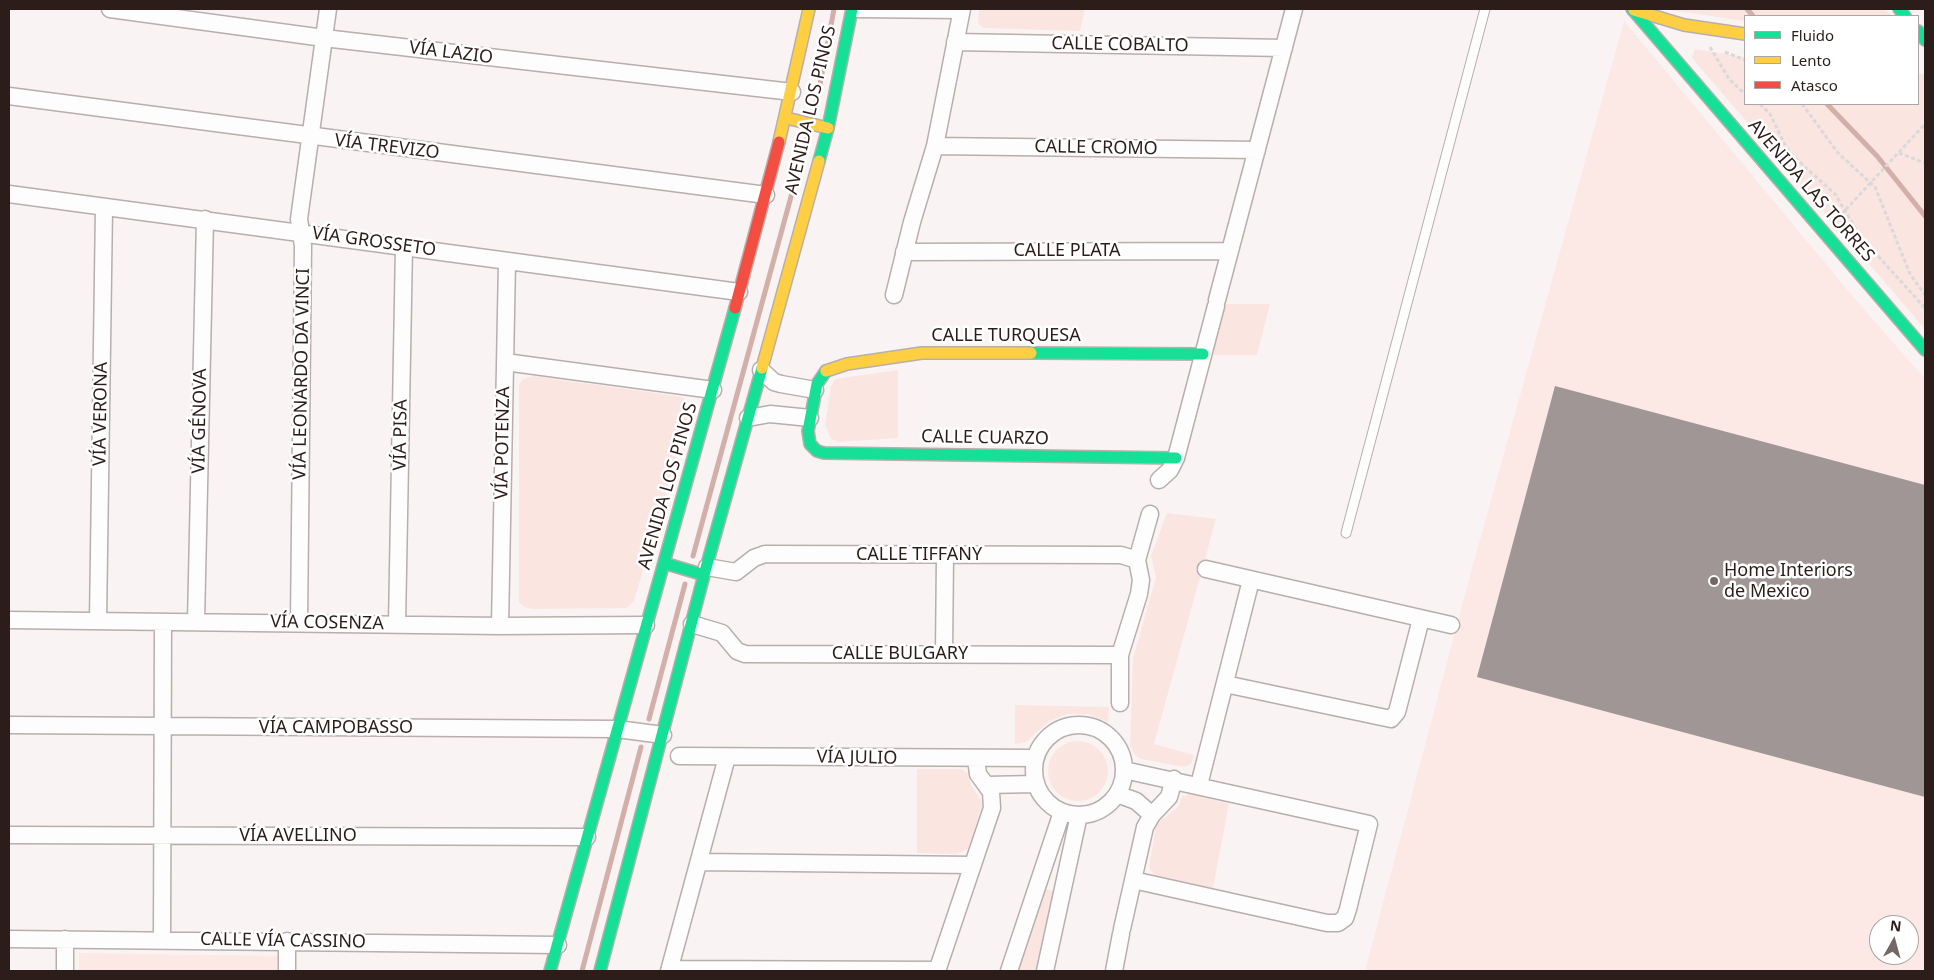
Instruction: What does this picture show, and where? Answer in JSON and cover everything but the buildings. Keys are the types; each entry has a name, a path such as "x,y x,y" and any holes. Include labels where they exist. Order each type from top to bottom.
{"street":[{"name":"VÍA LAZIO","path":"110,9 324,38 792,92"},
{"name":"VÍA LEONARDO DA VINCI","path":"298,622 303,246 299,219 328,9"},
{"name":"AVENIDA LOS PINOS","path":"550,971 766,196 792,92 809,9"},
{"name":"AVENIDA LOS PINOS","path":"600,971 706,571 828,128 853,9"},
{"path":"853,9 962,9 935,146 904,252 894,295"},
{"path":"1159,480 1170,470 1176,458 1294,9"},
{"path":"1633,10 1684,25 1744,34"},
{"name":"AVENIDA LAS TORRES","path":"1633,10 1925,350"},
{"path":"1663,46 1670,36 1684,25"},
{"name":"CALLE COBALTO","path":"955,42 1284,48"},
{"name":"VÍA TREVIZO","path":"9,96 766,196"},
{"path":"786,118 828,128"},
{"name":"CALLE CROMO","path":"935,146 1257,150"},
{"name":"VÍA GROSSETO","path":"9,194 739,292"},
{"name":"VÍA VERONA","path":"98,622 104,207"},
{"name":"VÍA GÉNOVA","path":"196,622 205,219"},
{"name":"VÍA PISA","path":"397,624 404,246"},
{"name":"CALLE PLATA","path":"904,252 1230,251"},
{"name":"VÍA POTENZA","path":"500,626 507,261"},
{"name":"CALLE TURQUESA","path":"816,387 824,373 831,368 912,353 1203,354"},
{"path":"504,362 713,390"},
{"path":"748,418 770,414 809,425 816,387 774,382 761,370"},
{"name":"CALLE CUARZO","path":"809,425 810,444 817,451 824,453 1176,458"},
{"path":"1120,703 1120,655 1139,594 1141,580 1137,560 1150,514"},
{"name":"CALLE TIFFANY","path":"706,571 736,572 754,558 765,554 1121,555 1137,560"},
{"path":"944,654 945,555"},
{"path":"664,563 706,571"},
{"path":"1206,569 1452,625"},
{"path":"1200,785 1251,580"},
{"path":"1225,684 1384,719 1393,718 1397,712 1421,618"},
{"name":"VÍA COSENZA","path":"9,620 163,623 298,622 500,626 646,625"},
{"path":"162,940 163,623"},
{"name":"CALLE BULGARY","path":"692,624 722,633 736,651 745,654 1120,655"},
{"name":"VÍA CAMPOBASSO","path":"9,725 618,729 662,735"},
{"path":"1077,726 1092,727 1115,743 1121,756 1124,770 1122,783 1117,794 1107,806 1094,813 1079,816 1062,812 1051,806 1041,796 1036,784 1034,771 1035,758 1041,745 1051,735 1064,728 1077,726"},
{"name":"VÍA JULIO","path":"679,756 1035,758"},
{"path":"727,757 670,970 937,971 992,808 992,796 978,774 976,759"},
{"path":"1124,770 1200,785 1369,824 1348,909 1342,920 1327,923 1134,880"},
{"path":"1114,971 1145,827 1152,815 1169,797 1174,780"},
{"path":"986,785 1036,784"},
{"path":"1117,794 1136,801 1152,815"},
{"path":"1009,971 1062,812"},
{"path":"1045,971 1079,816"},
{"name":"VÍA AVELLINO","path":"9,835 587,837"},
{"path":"1048,855 1069,861"},
{"path":"699,862 973,865"},
{"name":"CALLE VÍA CASSINO","path":"9,939 558,945"},
{"path":"64,971 65,939"},
{"path":"287,941 287,971"}],"lane":[{"path":"1346,533 1485,9"}],"path":[{"path":"1708,40 1712,54 1729,79 1744,93"},
{"path":"1761,105 1770,114 1792,156 1835,194 1860,236 1925,308"},
{"path":"1803,105 1838,153 1872,182 1879,193 1910,274 1925,295"},
{"path":"1834,223 1925,124"},
{"path":"1899,153 1925,162"}],"shaded area":[{"path":"979,9 1085,9 1080,31 983,28 978,23"},
{"path":"1664,9 1885,9 1891,15 1744,15 1744,21"},
{"path":"1624,21 1855,299 1925,379 1925,971 1365,971 1470,576"},
{"path":"1695,49 1744,57 1744,105 1919,105 1919,74 1925,74 1925,329 1692,58"},
{"path":"1221,304 1270,304 1257,355 1213,355"},
{"path":"898,370 898,438 839,442 831,439 825,425 831,386 835,379"},
{"path":"533,376 683,397 689,402 690,410 634,601 627,608 532,609 524,607 519,602 519,385 523,379"},
{"path":"1167,513 1216,519 1154,744 1194,755 1191,764 1184,767 1141,759 1135,755 1130,746 1133,659 1156,577 1151,556"},
{"path":"1015,705 1109,707 1108,722 1088,714 1067,714 1049,721 1026,742 1015,744"},
{"path":"1078,741 1094,746 1099,750 1103,755 1108,771 1103,787 1099,792 1094,796 1078,801 1062,796 1057,792 1053,787 1048,771 1053,755 1057,750 1062,746"},
{"path":"917,769 961,769 968,773 971,785 983,803 968,849 957,854 917,853"},
{"path":"1190,794 1229,804 1213,888 1154,875 1149,868 1156,825 1178,807 1182,797"},
{"path":"1048,889 1054,892 1037,971 1018,971 1045,891"},
{"path":"79,953 281,956 281,971 79,971"}],"waterway":[{"path":"815,111 834,9"},
{"path":"1747,9 1752,15"},
{"path":"1828,105 1877,156 1925,216"},
{"path":"693,556 807,138"},
{"path":"649,719 685,584"},
{"path":"582,971 641,747"}],"traffic: fast":[{"path":"819,161 828,128 852,9"},
{"path":"1632,9 1925,350"},
{"path":"1899,9 1904,15"},
{"path":"1919,32 1925,40"},
{"path":"550,971 735,308"},
{"path":"1031,353 1203,354"},
{"path":"600,971 704,575 762,368"},
{"path":"826,371 817,384 808,431 810,444 817,451 824,453 1176,458"},
{"path":"664,563 704,575"}],"traffic: slow":[{"path":"779,142 809,9"},
{"path":"1634,10 1684,25 1744,34"},
{"path":"786,118 828,128"},
{"path":"762,368 819,161"},
{"path":"826,371 847,364 922,353 1031,353"}],"traffic: jam":[{"path":"735,308 779,142"}],"place":[{"name":"Home Interiors de Mexico","path":"1714,581"}]}
